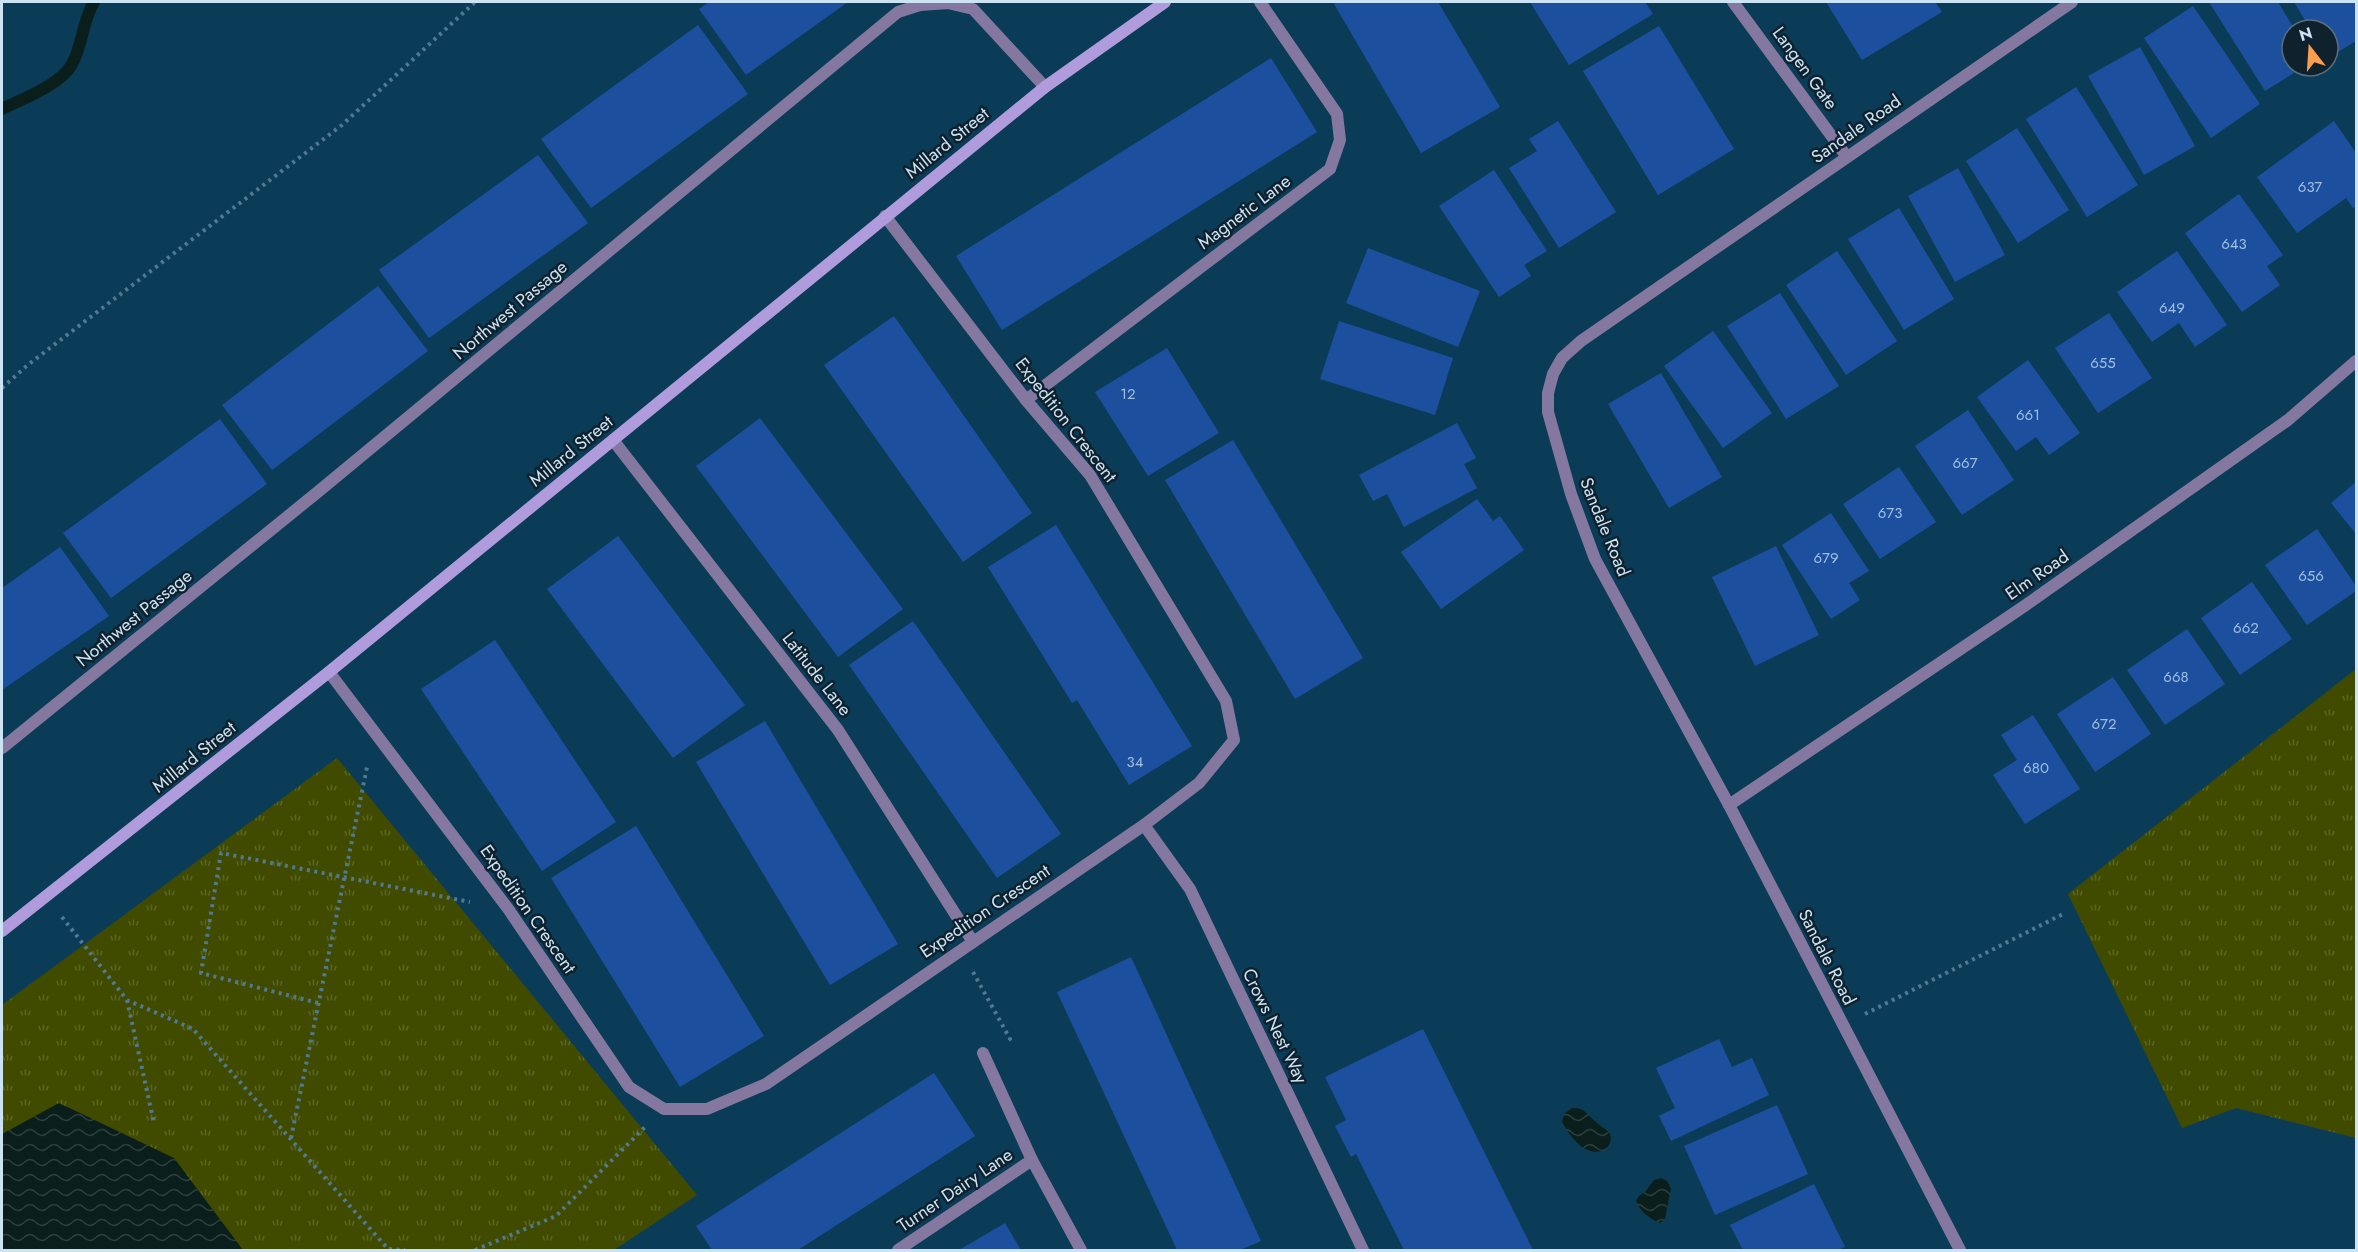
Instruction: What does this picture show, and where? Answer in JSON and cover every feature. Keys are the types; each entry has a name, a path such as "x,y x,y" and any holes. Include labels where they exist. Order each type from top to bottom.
{"street":[{"name":"Millard Street","path":"2,931 329,672 1045,87 1166,2"},
{"name":"Magnetic Lane","path":"1026,400 1330,169 1340,140 1337,114 1260,2"},
{"name":"Langen Gate","path":"1733,2 1847,157"},
{"name":"Sandale Road","path":"1960,1251 1730,805 1595,559 1571,494 1552,432 1548,412 1548,393 1553,374 1562,358 1581,341 2072,2"},
{"name":"Northwest Passage","path":"2,748 319,491 898,12 920,5 948,3 973,9 1045,87"},
{"name":"Expedition Crescent","path":"329,672 509,910 629,1086 664,1109 707,1109 766,1084 1144,825 1199,783 1234,740 1226,701 1090,475 1026,400 885,216"},
{"name":"Elm Road","path":"1730,805 2023,607 2278,427 2356,361"},
{"name":"Latitude Lane","path":"613,440 838,730 974,942"},
{"name":"Crows Nest Way","path":"1144,825 1190,889 1363,1251"},
{"path":"983,1053 1032,1160 1081,1251"},
{"name":"Turner Dairy Lane","path":"898,1251 1032,1160"}],"path":[{"path":"2,388 29,364 342,125 475,2"},
{"path":"291,1139 375,730"},
{"path":"318,1003 201,973 221,853 509,910"},
{"path":"46,897 127,1000 154,1123"},
{"path":"1842,1026 2065,913"},
{"path":"961,950 1010,1039 983,1053"},
{"path":"127,1000 193,1029 389,1250 405,1251"},
{"path":"475,1251 556,1216 664,1109"}],"green space":[{"path":"2356,669 2356,1138 2236,1108 2182,1128 2068,894"},
{"path":"337,758 697,1195 614,1250 2,1250 2,1005"}],"water":[{"path":"59,1103 174,1158 243,1250 2,1250 2,1134"},
{"path":"1572,1108 1583,1110 1609,1132 1611,1139 1607,1149 1593,1151 1580,1146 1575,1141 1562,1122 1564,1114"},
{"path":"1661,1178 1667,1181 1671,1188 1665,1219 1660,1223 1645,1214 1636,1200 1654,1180"}],"building":[{"path":"709,2 848,2 746,75 699,9"},
{"path":"1333,2 1438,2 1500,107 1421,153"},
{"path":"1530,2 1645,2 1653,14 1569,65"},
{"path":"1826,2 1935,2 1942,12 1862,60"},
{"path":"2209,2 2278,2 2288,18 2280,18 2280,78 2286,78 2265,91"},
{"path":"2294,2 2356,2 2356,41 2340,51 2340,18 2304,18"},
{"path":"2193,6 2260,104 2211,138 2144,38"},
{"path":"698,25 748,94 591,208 541,139"},
{"path":"1659,26 1734,149 1658,195 1583,71"},
{"path":"2140,47 2195,146 2144,175 2088,76"},
{"path":"1271,58 1317,132 1002,330 956,256"},
{"path":"2076,87 2138,185 2087,217 2026,119"},
{"path":"1558,121 1616,212 1559,248 1509,168 1537,151 1529,139"},
{"path":"2334,121 2356,153 2356,206 2353,208 2346,198 2297,233 2257,177"},
{"path":"2017,128 2069,210 2018,243 1966,161"},
{"path":"538,155 588,223 429,338 379,270"},
{"path":"1958,168 2005,255 1955,282 1908,196"},
{"path":"1494,170 1547,251 1524,265 1531,276 1499,297 1439,206"},
{"path":"2239,194 2283,255 2267,266 2280,285 2242,312 2185,233"},
{"path":"1899,208 1954,299 1904,330 1848,239"},
{"path":"1368,248 1480,291 1458,347 1346,303"},
{"path":"1837,251 1897,341 1846,375 1786,285"},
{"path":"2177,251 2227,325 2195,347 2179,323 2152,342 2117,292"},
{"path":"378,286 428,351 272,470 222,405"},
{"path":"1780,293 1839,386 1786,419 1727,326"},
{"path":"2109,313 2152,378 2098,413 2055,348"},
{"path":"894,316 1032,513 963,562 824,365"},
{"path":"1339,321 1453,358 1435,415 1320,379"},
{"path":"1713,331 1772,413 1723,448 1664,366"},
{"path":"1167,348 1219,433 1148,476 1095,392"},
{"path":"2028,360 2080,433 2049,455 2036,437 2016,451 1977,397"},
{"path":"1661,373 1722,477 1669,508 1608,404"},
{"path":"1968,410 2014,480 1962,515 1915,446"},
{"path":"760,418 903,609 838,657 696,466"},
{"path":"220,419 267,484 111,598 63,533"},
{"path":"1457,423 1476,458 1464,464 1477,488 1404,527 1387,494 1373,501 1359,475"},
{"path":"1233,440 1363,658 1295,699 1165,480"},
{"path":"1899,467 1936,522 1880,559 1843,504"},
{"path":"2356,482 2356,534 2331,503"},
{"path":"1477,499 1493,521 1500,516 1524,550 1441,609 1401,552"},
{"path":"1831,513 1869,571 1849,583 1860,600 1831,619 1782,545"},
{"path":"1056,525 1192,746 1129,785 1077,700 1072,703 988,567"},
{"path":"2317,529 2356,586 2356,591 2307,625 2265,565"},
{"path":"618,536 745,705 673,758 547,589"},
{"path":"1776,546 1819,635 1755,666 1712,577"},
{"path":"60,547 109,616 2,690 2,588"},
{"path":"2252,582 2292,639 2240,675 2201,618"},
{"path":"913,621 1061,834 997,878 849,665"},
{"path":"2187,629 2225,684 2165,725 2127,670"},
{"path":"495,640 616,822 542,871 421,689"},
{"path":"2113,677 2151,734 2095,772 2057,714"},
{"path":"2033,715 2080,789 2025,824 1993,775 2017,760 2001,735"},
{"path":"765,721 898,944 830,985 696,762"},
{"path":"636,826 764,1036 680,1087 551,878"},
{"path":"1131,957 1261,1241 1240,1250 1177,1250 1057,992"},
{"path":"1423,1029 1533,1250 1404,1250 1356,1154 1351,1157 1335,1126 1346,1120 1325,1077"},
{"path":"1719,1039 1732,1067 1752,1058 1769,1095 1671,1141 1659,1116 1675,1108 1656,1068"},
{"path":"934,1073 975,1136 798,1250 712,1250 696,1226"},
{"path":"1777,1105 1808,1174 1715,1215 1684,1146"},
{"path":"1814,1184 1845,1247 1838,1250 1743,1250 1730,1225"},
{"path":"1005,1223 1021,1250 959,1250"}],"waterway":[{"path":"2,109 41,90 67,71 76,56 87,17 94,2"}]}
